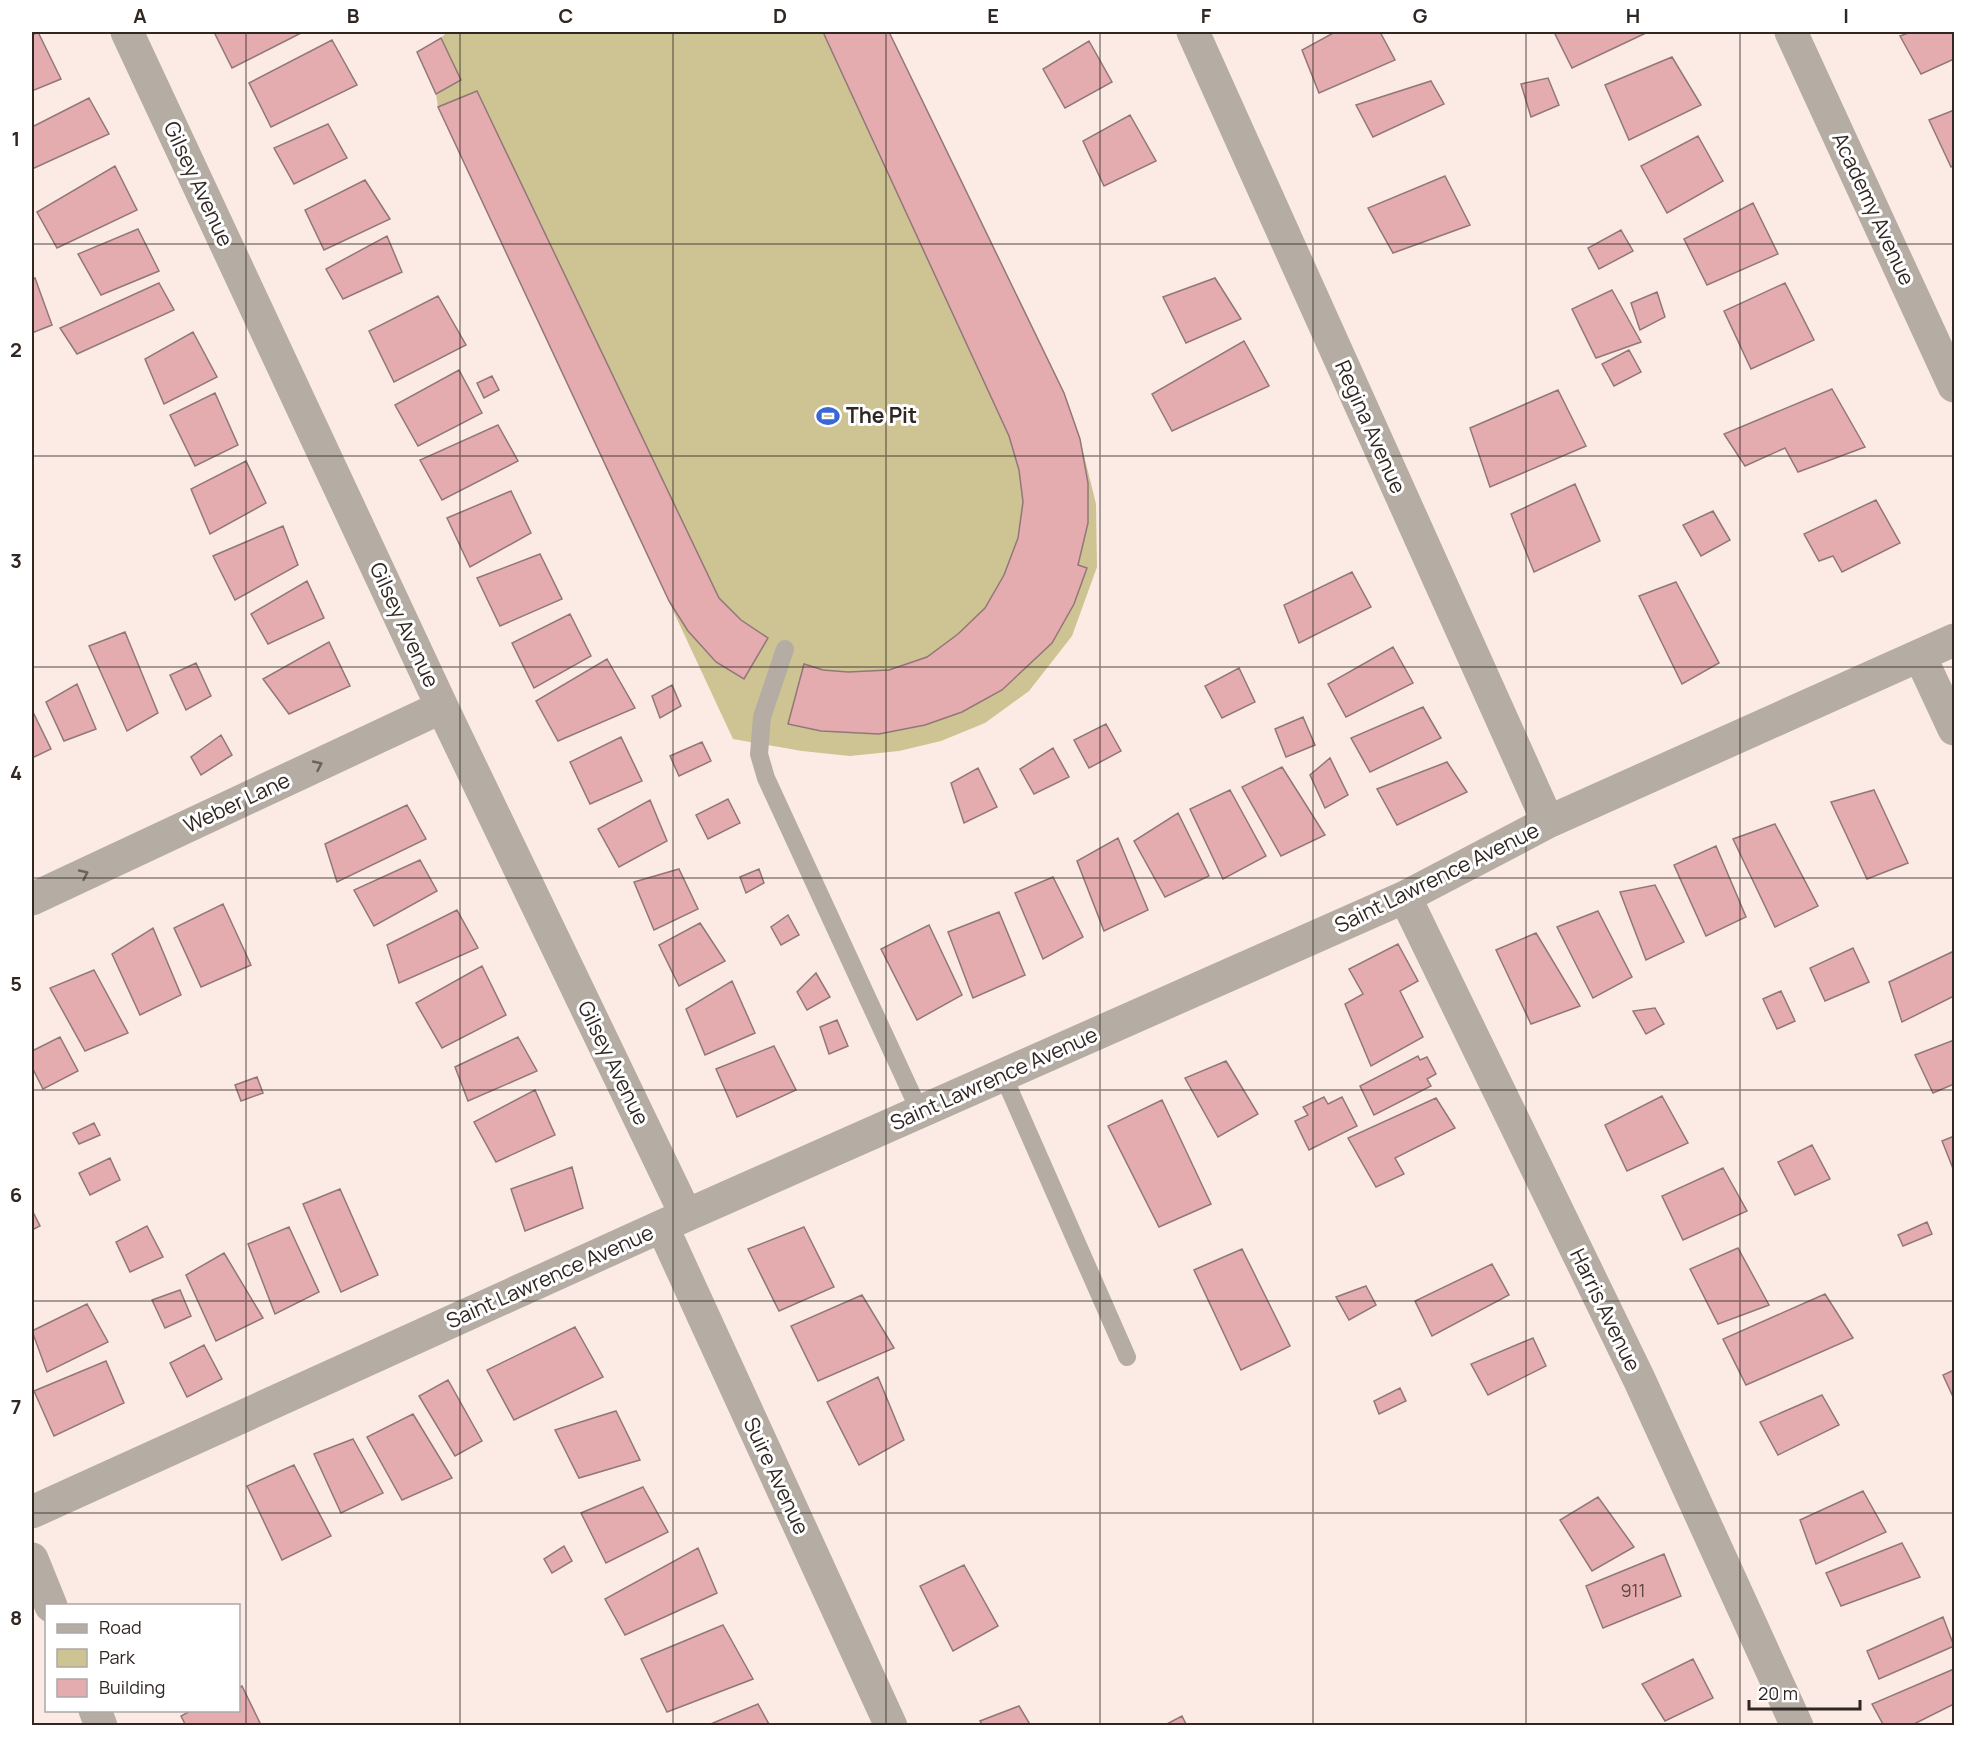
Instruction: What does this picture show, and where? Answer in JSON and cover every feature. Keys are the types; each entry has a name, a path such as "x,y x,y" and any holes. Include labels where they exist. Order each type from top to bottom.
{"street":[{"name":"Gilsey Avenue","path":"127,32 442,707 674,1221"},
{"name":"Regina Avenue","path":"1193,32 1548,822"},
{"name":"Academy Avenue","path":"1791,32 1954,386"},
{"name":"Saint Lawrence Avenue","path":"32,1512 674,1221 1405,897 1548,822 1954,640"},
{"path":"1920,656 1954,729"},
{"name":"Weber Lane","path":"32,899 442,707"},
{"name":"Harris Avenue","path":"1405,897 1639,1379 1797,1725"},
{"name":"Suire Avenue","path":"674,1221 891,1725"},
{"path":"32,1559 51,1604"}],"lane":[{"path":"784,649 762,717 759,754 766,778 920,1112"},
{"path":"1003,1075 1127,1357"}],"green space":[{"name":"The Pit","path":"447,32 889,32 1064,393 1080,439 1096,504 1097,567 1072,636 1029,691 985,723 941,741 899,751 850,756 802,751 733,739 438,107 436,94 417,52"}],"building":[{"path":"38,32 61,79 32,91 32,35"},
{"path":"214,32 303,32 232,68"},
{"path":"823,32 889,32 1064,393 1080,439 1088,483 1088,523 1078,565 1087,568 1074,604 1052,643 1002,690 962,712 925,725 879,734 821,731 788,724 804,664 823,670 848,672 889,670 927,657 958,634 985,608 1004,575 1018,538 1023,502 1019,470 1009,436"},
{"path":"1335,32 1380,32 1395,60 1319,93 1302,50"},
{"path":"1554,32 1648,32 1572,68"},
{"path":"1911,32 1954,32 1954,59 1921,74 1900,36"},
{"path":"441,38 461,80 436,94 417,52"},
{"path":"332,40 357,85 271,127 249,83"},
{"path":"1089,41 1112,82 1065,108 1043,69"},
{"path":"1672,57 1701,105 1629,140 1605,85"},
{"path":"1548,78 1559,105 1531,117 1521,84"},
{"path":"1431,81 1444,104 1373,137 1356,105"},
{"path":"477,91 719,598 741,620 768,638 744,679 716,662 688,631 669,601 438,107"},
{"path":"89,98 109,134 32,169 32,127"},
{"path":"1954,110 1954,165 1951,167 1929,120"},
{"path":"1130,115 1156,161 1104,186 1083,141"},
{"path":"328,124 347,158 294,184 274,148"},
{"path":"1698,136 1723,181 1667,213 1641,166"},
{"path":"115,166 137,210 57,248 37,212"},
{"path":"1445,176 1470,225 1393,253 1368,208"},
{"path":"365,180 390,219 324,250 305,210"},
{"path":"1753,203 1778,254 1707,285 1684,239"},
{"path":"138,229 159,271 101,295 78,254"},
{"path":"1621,230 1633,251 1599,269 1588,248"},
{"path":"387,236 402,272 343,299 326,269"},
{"path":"35,278 52,325 32,333 32,280"},
{"path":"1215,278 1241,319 1186,343 1163,297"},
{"path":"159,283 174,310 77,354 60,328"},
{"path":"1785,283 1814,340 1751,369 1724,311"},
{"path":"1612,290 1641,342 1596,358 1572,309"},
{"path":"1657,292 1665,317 1640,330 1631,303"},
{"path":"438,296 466,345 394,382 369,331"},
{"path":"193,332 217,377 164,404 145,359"},
{"path":"1244,341 1269,386 1172,431 1152,394"},
{"path":"1629,350 1641,372 1614,386 1602,364"},
{"path":"459,370 482,413 418,446 395,405"},
{"path":"492,376 499,390 484,398 477,383"},
{"path":"1832,389 1865,447 1798,472 1785,448 1745,466 1724,434"},
{"path":"1558,390 1586,446 1490,487 1470,428"},
{"path":"215,393 238,445 195,466 170,415"},
{"path":"498,425 518,461 442,500 420,460"},
{"path":"246,461 266,503 210,534 191,489"},
{"path":"1575,484 1600,541 1534,572 1511,514"},
{"path":"511,491 531,533 470,567 447,518"},
{"path":"1876,500 1900,543 1842,572 1833,556 1819,561 1804,534"},
{"path":"1713,511 1730,540 1701,556 1683,525"},
{"path":"283,526 298,565 235,600 213,556"},
{"path":"540,554 562,599 500,626 477,578"},
{"path":"1352,572 1371,607 1299,643 1284,605"},
{"path":"307,581 324,618 268,644 251,614"},
{"path":"1676,582 1719,663 1682,684 1639,596"},
{"path":"570,614 591,656 534,688 512,643"},
{"path":"125,632 158,713 127,731 89,646"},
{"path":"329,642 350,686 289,714 263,679"},
{"path":"1393,647 1413,683 1346,717 1328,684"},
{"path":"607,659 635,708 558,741 536,701"},
{"path":"196,663 211,696 186,710 170,675"},
{"path":"1239,668 1255,702 1222,718 1205,686"},
{"path":"77,684 96,729 64,741 46,702"},
{"path":"672,685 681,706 660,718 652,696"},
{"path":"1423,707 1441,738 1370,772 1351,738"},
{"path":"32,710 51,749 32,758"},
{"path":"1303,717 1315,745 1286,757 1275,729"},
{"path":"1106,724 1121,751 1089,768 1074,740"},
{"path":"221,735 232,755 201,775 191,757"},
{"path":"621,737 642,781 590,804 570,762"},
{"path":"702,742 711,761 679,776 670,756"},
{"path":"1053,748 1069,777 1034,794 1020,769"},
{"path":"1330,758 1348,795 1325,808 1310,775"},
{"path":"1447,762 1467,792 1397,825 1377,789"},
{"path":"1282,767 1325,835 1281,856 1242,787"},
{"path":"978,768 997,807 964,823 951,783"},
{"path":"1230,790 1266,856 1223,879 1190,809"},
{"path":"1874,790 1908,863 1867,879 1831,802"},
{"path":"728,799 740,823 708,839 696,815"},
{"path":"650,800 667,841 619,867 598,829"},
{"path":"407,805 426,839 337,882 325,844"},
{"path":"1178,813 1209,876 1165,897 1134,841"},
{"path":"1775,824 1818,906 1775,927 1733,839"},
{"path":"1118,838 1148,910 1104,931 1077,861"},
{"path":"1716,846 1746,917 1706,936 1674,865"},
{"path":"420,860 437,891 374,926 354,890"},
{"path":"679,869 698,909 654,930 634,882"},
{"path":"759,869 764,883 746,893 740,877"},
{"path":"1053,877 1083,937 1043,959 1015,893"},
{"path":"1655,885 1684,942 1646,960 1620,892"},
{"path":"223,904 251,965 201,987 174,928"},
{"path":"457,910 478,948 399,983 387,945"},
{"path":"1598,911 1632,977 1593,998 1557,927"},
{"path":"999,912 1025,975 973,998 948,932"},
{"path":"788,915 799,935 781,945 771,927"},
{"path":"700,923 725,961 679,986 659,945"},
{"path":"929,925 962,995 917,1020 881,949"},
{"path":"153,928 181,995 140,1015 112,954"},
{"path":"1536,933 1580,1006 1531,1024 1496,950"},
{"path":"1398,944 1418,981 1400,991 1423,1037 1371,1066 1345,1004 1363,994 1349,969"},
{"path":"1853,948 1869,982 1825,1001 1810,968"},
{"path":"1954,951 1954,996 1902,1022 1889,982"},
{"path":"482,966 506,1015 442,1048 416,1003"},
{"path":"94,970 128,1033 85,1051 50,988"},
{"path":"816,973 830,997 807,1010 797,992"},
{"path":"732,981 755,1033 705,1055 686,1009"},
{"path":"1781,991 1795,1021 1777,1029 1763,999"},
{"path":"1655,1008 1664,1024 1646,1034 1633,1011"},
{"path":"837,1020 848,1046 829,1054 820,1027"},
{"path":"60,1037 78,1071 43,1089 32,1067 32,1051"},
{"path":"518,1037 537,1071 468,1101 455,1067"},
{"path":"1954,1040 1954,1084 1933,1093 1915,1055"},
{"path":"774,1046 796,1090 737,1117 716,1069"},
{"path":"1418,1056 1420,1060 1427,1057 1436,1074 1427,1079 1431,1086 1374,1115 1360,1086"},
{"path":"1226,1061 1258,1114 1218,1137 1185,1078"},
{"path":"257,1077 263,1093 241,1101 235,1085"},
{"path":"535,1090 555,1135 496,1162 474,1122"},
{"path":"1662,1096 1688,1143 1627,1171 1605,1125"},
{"path":"1324,1097 1328,1104 1342,1097 1357,1126 1309,1150 1295,1121 1308,1115 1303,1107"},
{"path":"1436,1098 1455,1128 1395,1158 1404,1174 1376,1187 1348,1138"},
{"path":"1162,1100 1211,1204 1159,1227 1108,1126"},
{"path":"94,1123 100,1135 79,1144 73,1133"},
{"path":"1954,1136 1954,1171 1942,1141"},
{"path":"1812,1145 1830,1179 1795,1195 1778,1162"},
{"path":"110,1158 120,1180 90,1195 79,1173"},
{"path":"572,1167 583,1208 525,1231 511,1189"},
{"path":"1723,1168 1747,1211 1683,1240 1662,1196"},
{"path":"340,1189 378,1275 341,1292 303,1204"},
{"path":"32,1210 40,1226 32,1230"},
{"path":"1927,1222 1932,1234 1903,1246 1898,1235"},
{"path":"147,1226 163,1257 130,1272 116,1242"},
{"path":"289,1227 319,1292 275,1314 248,1244"},
{"path":"804,1227 834,1287 779,1311 748,1249"},
{"path":"1738,1248 1769,1305 1718,1324 1690,1269"},
{"path":"1242,1249 1290,1346 1241,1370 1194,1270"},
{"path":"224,1253 263,1318 216,1341 186,1275"},
{"path":"1492,1264 1509,1295 1432,1336 1415,1301"},
{"path":"1366,1286 1376,1305 1349,1320 1336,1297"},
{"path":"180,1290 191,1316 165,1328 152,1300"},
{"path":"1825,1294 1853,1338 1746,1385 1723,1339"},
{"path":"862,1295 894,1348 818,1381 791,1326"},
{"path":"87,1304 108,1342 47,1372 32,1331"},
{"path":"575,1327 603,1377 514,1420 487,1370"},
{"path":"1533,1338 1546,1366 1488,1395 1471,1364"},
{"path":"204,1345 222,1379 187,1397 170,1363"},
{"path":"106,1361 124,1403 54,1436 34,1391"},
{"path":"1954,1370 1954,1399 1943,1375"},
{"path":"878,1377 904,1440 859,1465 827,1402"},
{"path":"448,1380 482,1441 455,1456 419,1396"},
{"path":"1400,1388 1406,1401 1379,1414 1374,1401"},
{"path":"1822,1395 1839,1425 1778,1455 1760,1422"},
{"path":"616,1411 640,1460 579,1478 555,1430"},
{"path":"413,1414 452,1478 402,1500 367,1437"},
{"path":"353,1439 383,1493 341,1513 314,1454"},
{"path":"294,1465 331,1536 282,1560 247,1486"},
{"path":"643,1487 668,1532 606,1563 581,1513"},
{"path":"1863,1491 1886,1532 1816,1564 1800,1520"},
{"path":"1598,1497 1634,1547 1592,1571 1560,1520"},
{"path":"1902,1543 1920,1577 1841,1606 1826,1573"},
{"path":"564,1546 572,1561 552,1573 544,1559"},
{"path":"698,1548 717,1593 625,1635 605,1599"},
{"path":"1664,1554 1681,1596 1603,1628 1586,1586"},
{"path":"964,1565 998,1626 953,1651 920,1586"},
{"path":"1943,1617 1954,1646 1879,1679 1867,1651"},
{"path":"723,1625 753,1679 667,1712 641,1659"},
{"path":"1693,1659 1713,1698 1665,1721 1642,1684"},
{"path":"1954,1669 1954,1704 1910,1726 1884,1726 1872,1704"},
{"path":"242,1686 261,1725 186,1726 181,1716 188,1712 240,1712 240,1687"},
{"path":"758,1704 770,1726 706,1726"},
{"path":"1019,1706 1031,1726 983,1726 980,1721"},
{"path":"1182,1716 1187,1726 1163,1726"}],"place":[{"name":"The Pit","path":"828,416"}]}
